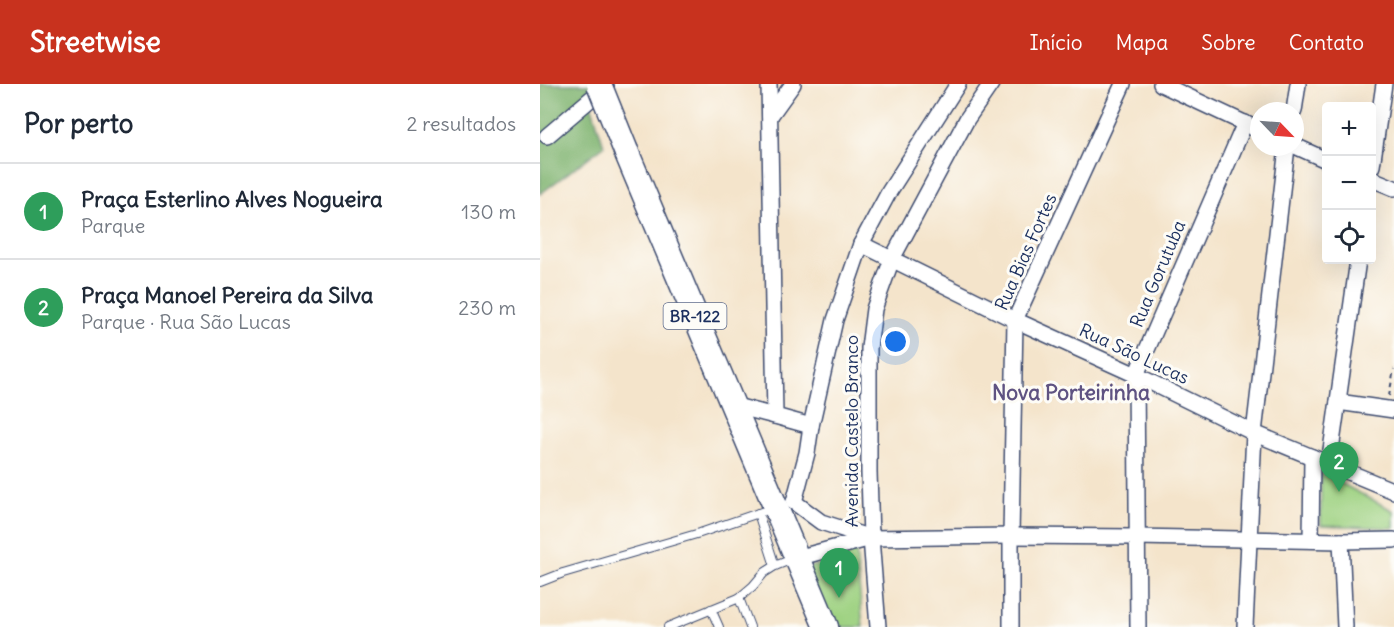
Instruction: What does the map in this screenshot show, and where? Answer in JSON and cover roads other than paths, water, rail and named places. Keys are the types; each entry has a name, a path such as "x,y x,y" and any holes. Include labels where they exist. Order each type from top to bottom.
{"main road":[{"name":"BR-122","path":"599,84 776,508 786,562 826,627"}],"street":[{"path":"547,136 608,84"},
{"path":"769,84 775,416"},
{"path":"770,116 793,84"},
{"name":"Avenida Castelo Branco","path":"776,508 807,453 835,320 861,243 889,192 958,84"},
{"name":"Avenida Castelo Branco","path":"878,627 871,538 869,472 869,348 874,309 892,259 966,119 991,84"},
{"name":"Rua Bias Fortes","path":"1011,627 1015,320 1123,84"},
{"path":"1161,84 1250,125"},
{"path":"1295,102 1298,84"},
{"path":"1373,156 1384,84"},
{"name":"Rua Gorutuba","path":"1138,627 1136,375 1250,130"},
{"path":"1304,150 1322,158"},
{"path":"1245,627 1254,433 1286,156"},
{"path":"1376,181 1394,188"},
{"name":"Rua São Lucas","path":"861,243 1015,320 1136,375 1254,433 1394,491"},
{"path":"1329,464 1357,264"},
{"path":"1338,402 1390,409"},
{"path":"732,405 811,426"},
{"path":"1311,540 1312,457"},
{"path":"776,508 871,538"},
{"path":"786,562 871,538 1011,536 1394,540"},
{"path":"1341,541 1345,627"}],"lane":[{"path":"540,582 776,508"},
{"path":"668,627 686,624 711,609 739,598 764,573 786,562"},
{"path":"739,598 750,627"},
{"path":"711,609 719,627"}],"place":[{"name":"Praça Manoel Pereira da Silva","path":"1339,492"},
{"name":"Praça Esterlino Alves Nogueira","path":"839,598"}],"district":[{"name":"Nova Porteirinha","path":"1071,393"}]}
